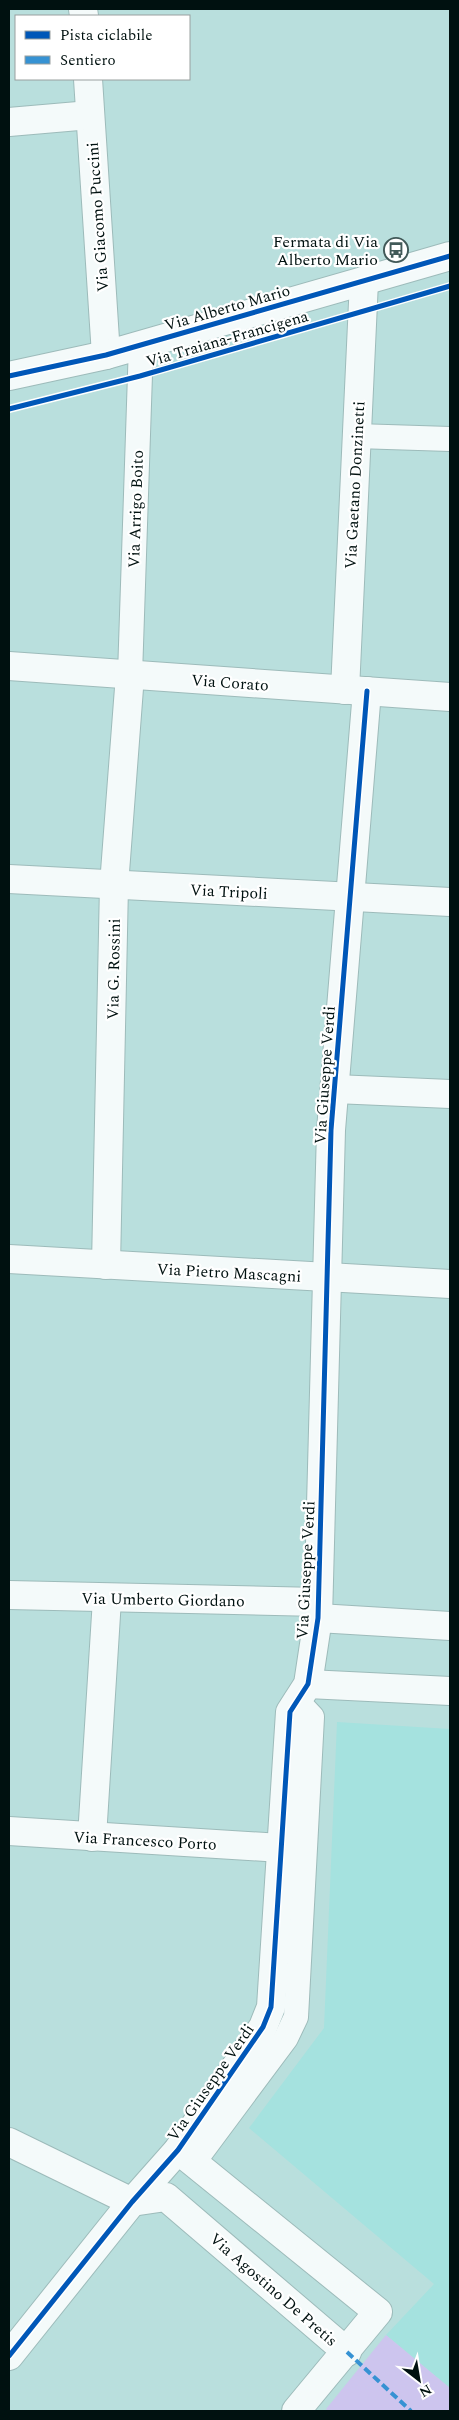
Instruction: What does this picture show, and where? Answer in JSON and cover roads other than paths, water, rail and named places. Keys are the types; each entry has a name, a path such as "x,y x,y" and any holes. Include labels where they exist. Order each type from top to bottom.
{"street":[{"name":"Via Giacomo Puccini","path":"88,80 106,355"},
{"path":"9,122 90,115"},
{"name":"Via Alberto Mario","path":"9,376 106,355 450,256"},
{"name":"Via Gaetano Donzinetti","path":"356,690 356,436 364,281"},
{"name":"Via Corato","path":"9,666 450,697"},
{"name":"Via G. Rossini","path":"106,1265 114,885 130,675"},
{"name":"Via Giuseppe Verdi","path":"9,2356 132,2202 186,2156 263,2027 271,2007 290,1712 302,1692 318,1610 331,1130 350,898 356,690"},
{"name":"Via Tripoli","path":"9,879 450,902"},
{"path":"334,1089 450,1094"},
{"name":"Via Pietro Mascagni","path":"9,1260 450,1284"},
{"name":"Via Umberto Giordano","path":"9,1595 318,1610 450,1626"},
{"path":"92,1837 106,1599"},
{"path":"302,1692 450,1691"},
{"name":"Via Francesco Porto","path":"9,1832 281,1848"},
{"path":"9,2142 132,2202"},
{"name":"Via Agostino De Pretis","path":"132,2202 166,2197 347,2352 378,2312 186,2156"},
{"path":"296,2411 347,2352"}],"lane":[{"name":"Via Arrigo Boito","path":"130,675 141,344"},
{"path":"356,436 450,439"},
{"name":"Via Giuseppe Verdi","path":"186,2156 286,2038 296,2017 312,1717 302,1692"}],"place":[{"name":"Fermata di Via Alberto Mario","path":"396,250"}]}
